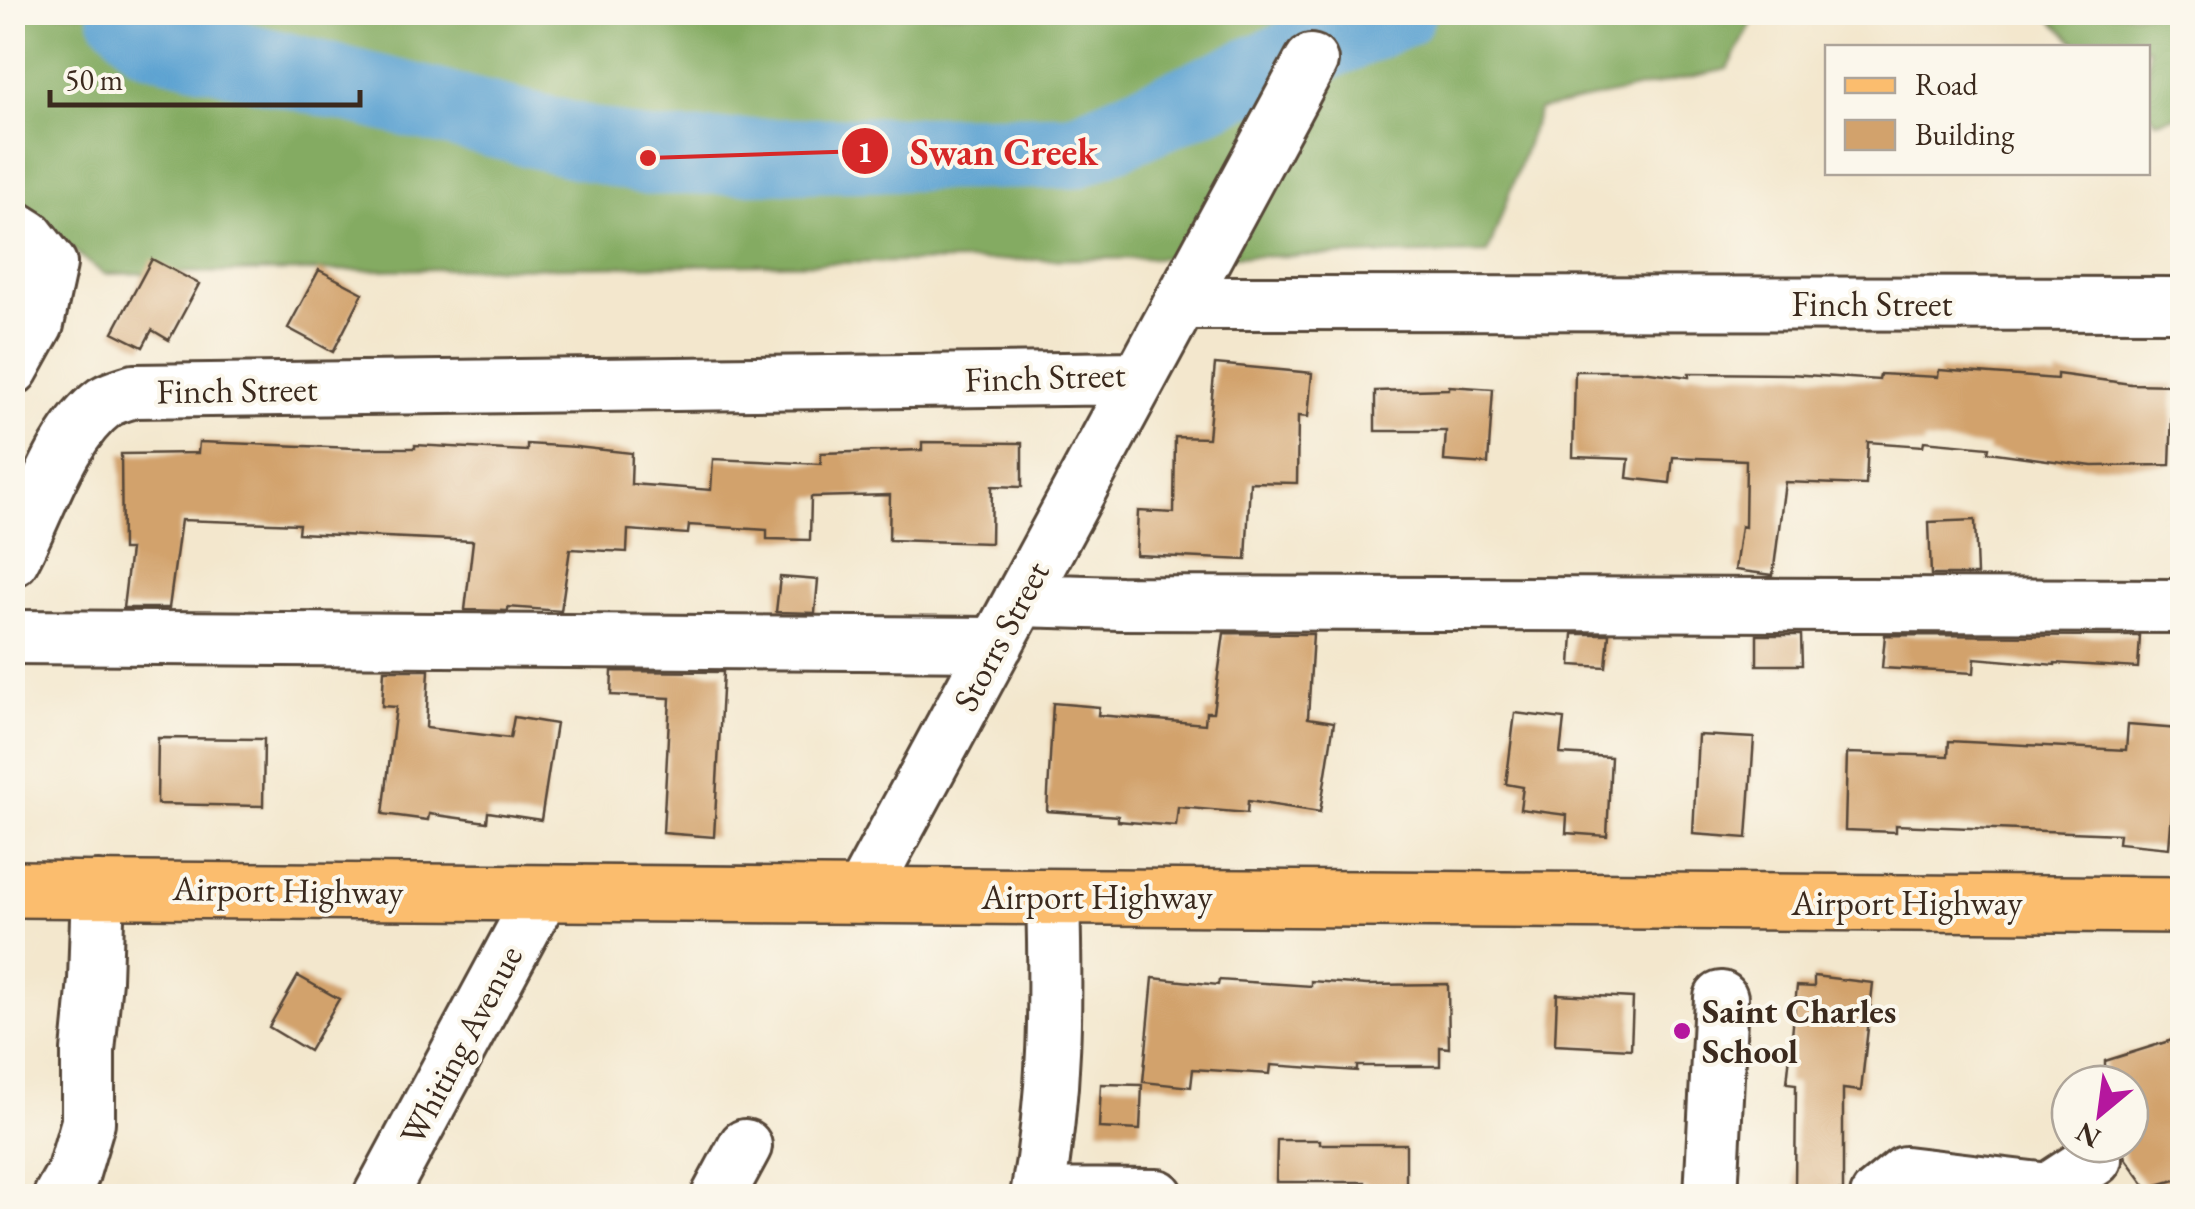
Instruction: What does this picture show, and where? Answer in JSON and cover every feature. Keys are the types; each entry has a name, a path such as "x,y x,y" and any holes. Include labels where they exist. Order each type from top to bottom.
{"main road":[{"name":"Airport Highway","path":"12,889 2182,905"}],"street":[{"path":"1180,303 1311,61"},
{"path":"12,226 28,236 50,264 37,324 12,369"},
{"name":"Finch Street","path":"12,560 43,493 86,420 107,400 134,392 1140,378 1180,303 2182,304"},
{"name":"Storrs Street","path":"861,895 1140,378"},
{"path":"12,637 1008,622 1120,604 2182,606"},
{"path":"60,1196 74,1172 88,1122 88,1050 98,888"},
{"name":"Whiting Avenue","path":"380,1196 542,893"},
{"path":"1054,897 1056,990 1050,1124 1037,1196 1157,1196"},
{"path":"1712,1196 1722,998"},
{"path":"718,1196 745,1146"},
{"path":"1877,1196 1905,1172 2048,1190 2087,1164"}],"green space":[{"path":"12,13 1757,13 1728,69 1539,110 1488,253 104,274 13,204"},
{"path":"2044,13 2182,13 2182,115 2156,121 2150,114 2150,45 2078,45"}],"building":[{"path":"152,259 199,284 169,340 152,330 143,347 113,332"},
{"path":"319,270 363,293 333,352 288,328"},
{"path":"1215,364 1312,373 1308,417 1298,416 1297,483 1250,482 1246,560 1136,555 1138,511 1174,513 1175,437 1208,438"},
{"path":"1939,370 2057,379 2057,374 2173,385 2170,465 2092,466 1988,452 1989,447 1924,441 1923,446 1868,442 1866,485 1785,482 1773,575 1735,570 1741,526 1745,527 1746,460 1673,457 1670,483 1627,478 1629,459 1573,457 1575,371 1641,371 1689,377 1689,373 1790,374 1879,380 1880,374 1938,377"},
{"path":"1449,386 1493,389 1488,464 1444,461 1446,431 1375,431 1375,391"},
{"path":"199,442 527,451 527,444 577,447 632,453 631,484 711,490 713,459 821,464 821,453 922,450 922,442 1022,443 1022,487 992,486 991,543 889,540 890,495 811,497 810,540 767,539 767,530 689,525 688,534 628,530 627,552 570,549 561,611 508,607 508,611 465,610 473,541 298,533 299,524 181,520 169,608 123,608 130,550 122,550 121,454 198,453"},
{"path":"1975,520 1977,575 1931,575 1929,522"},
{"path":"780,577 818,580 815,613 776,612"},
{"path":"1224,633 1313,634 1308,718 1334,722 1320,812 1248,801 1247,813 1178,807 1176,826 1118,821 1118,816 1047,811 1053,703 1099,707 1098,715 1205,724 1206,712 1213,712"},
{"path":"1573,634 1609,634 1606,667 1571,665"},
{"path":"1757,635 1801,635 1802,665 1757,665"},
{"path":"1885,635 2140,636 2138,668 1975,658 1974,673 1882,668"},
{"path":"384,670 429,670 426,728 510,738 514,717 556,724 541,820 488,812 487,822 429,814 428,820 383,814 396,707 382,706"},
{"path":"612,671 723,672 714,837 663,833 670,698 611,695"},
{"path":"1515,713 1564,719 1560,754 1611,757 1607,836 1566,833 1567,815 1520,809 1523,787 1506,784"},
{"path":"2128,725 2179,729 2169,848 2118,843 2119,834 1896,825 1896,832 1845,830 1847,753 1948,756 1949,741 2126,750"},
{"path":"1698,735 1754,738 1747,838 1693,834"},
{"path":"158,738 264,739 263,806 157,804"},
{"path":"298,976 339,999 309,1051 269,1027"},
{"path":"1814,976 1873,983 1861,1091 1843,1089 1843,1191 1795,1191 1796,1084 1787,1083 1797,986 1814,987"},
{"path":"1153,978 1218,985 1219,980 1311,986 1311,981 1448,984 1449,1048 1440,1047 1440,1066 1357,1066 1357,1071 1271,1065 1270,1074 1193,1069 1191,1087 1143,1082"},
{"path":"1557,994 1633,998 1631,1049 1555,1045"},
{"path":"2182,1037 2182,1178 2147,1188 2129,1164 2150,1164 2150,1064 2105,1061"},
{"path":"1101,1084 1142,1085 1140,1130 1099,1128"},
{"path":"1277,1140 1406,1144 1406,1188 1365,1188 1365,1182 1276,1182"}],"waterway":[{"path":"125,12 150,37 648,158 1074,151 1398,12"}],"place":[{"name":"Swan Creek","path":"648,158"},
{"name":"Saint Charles School","path":"1682,1031"}]}
